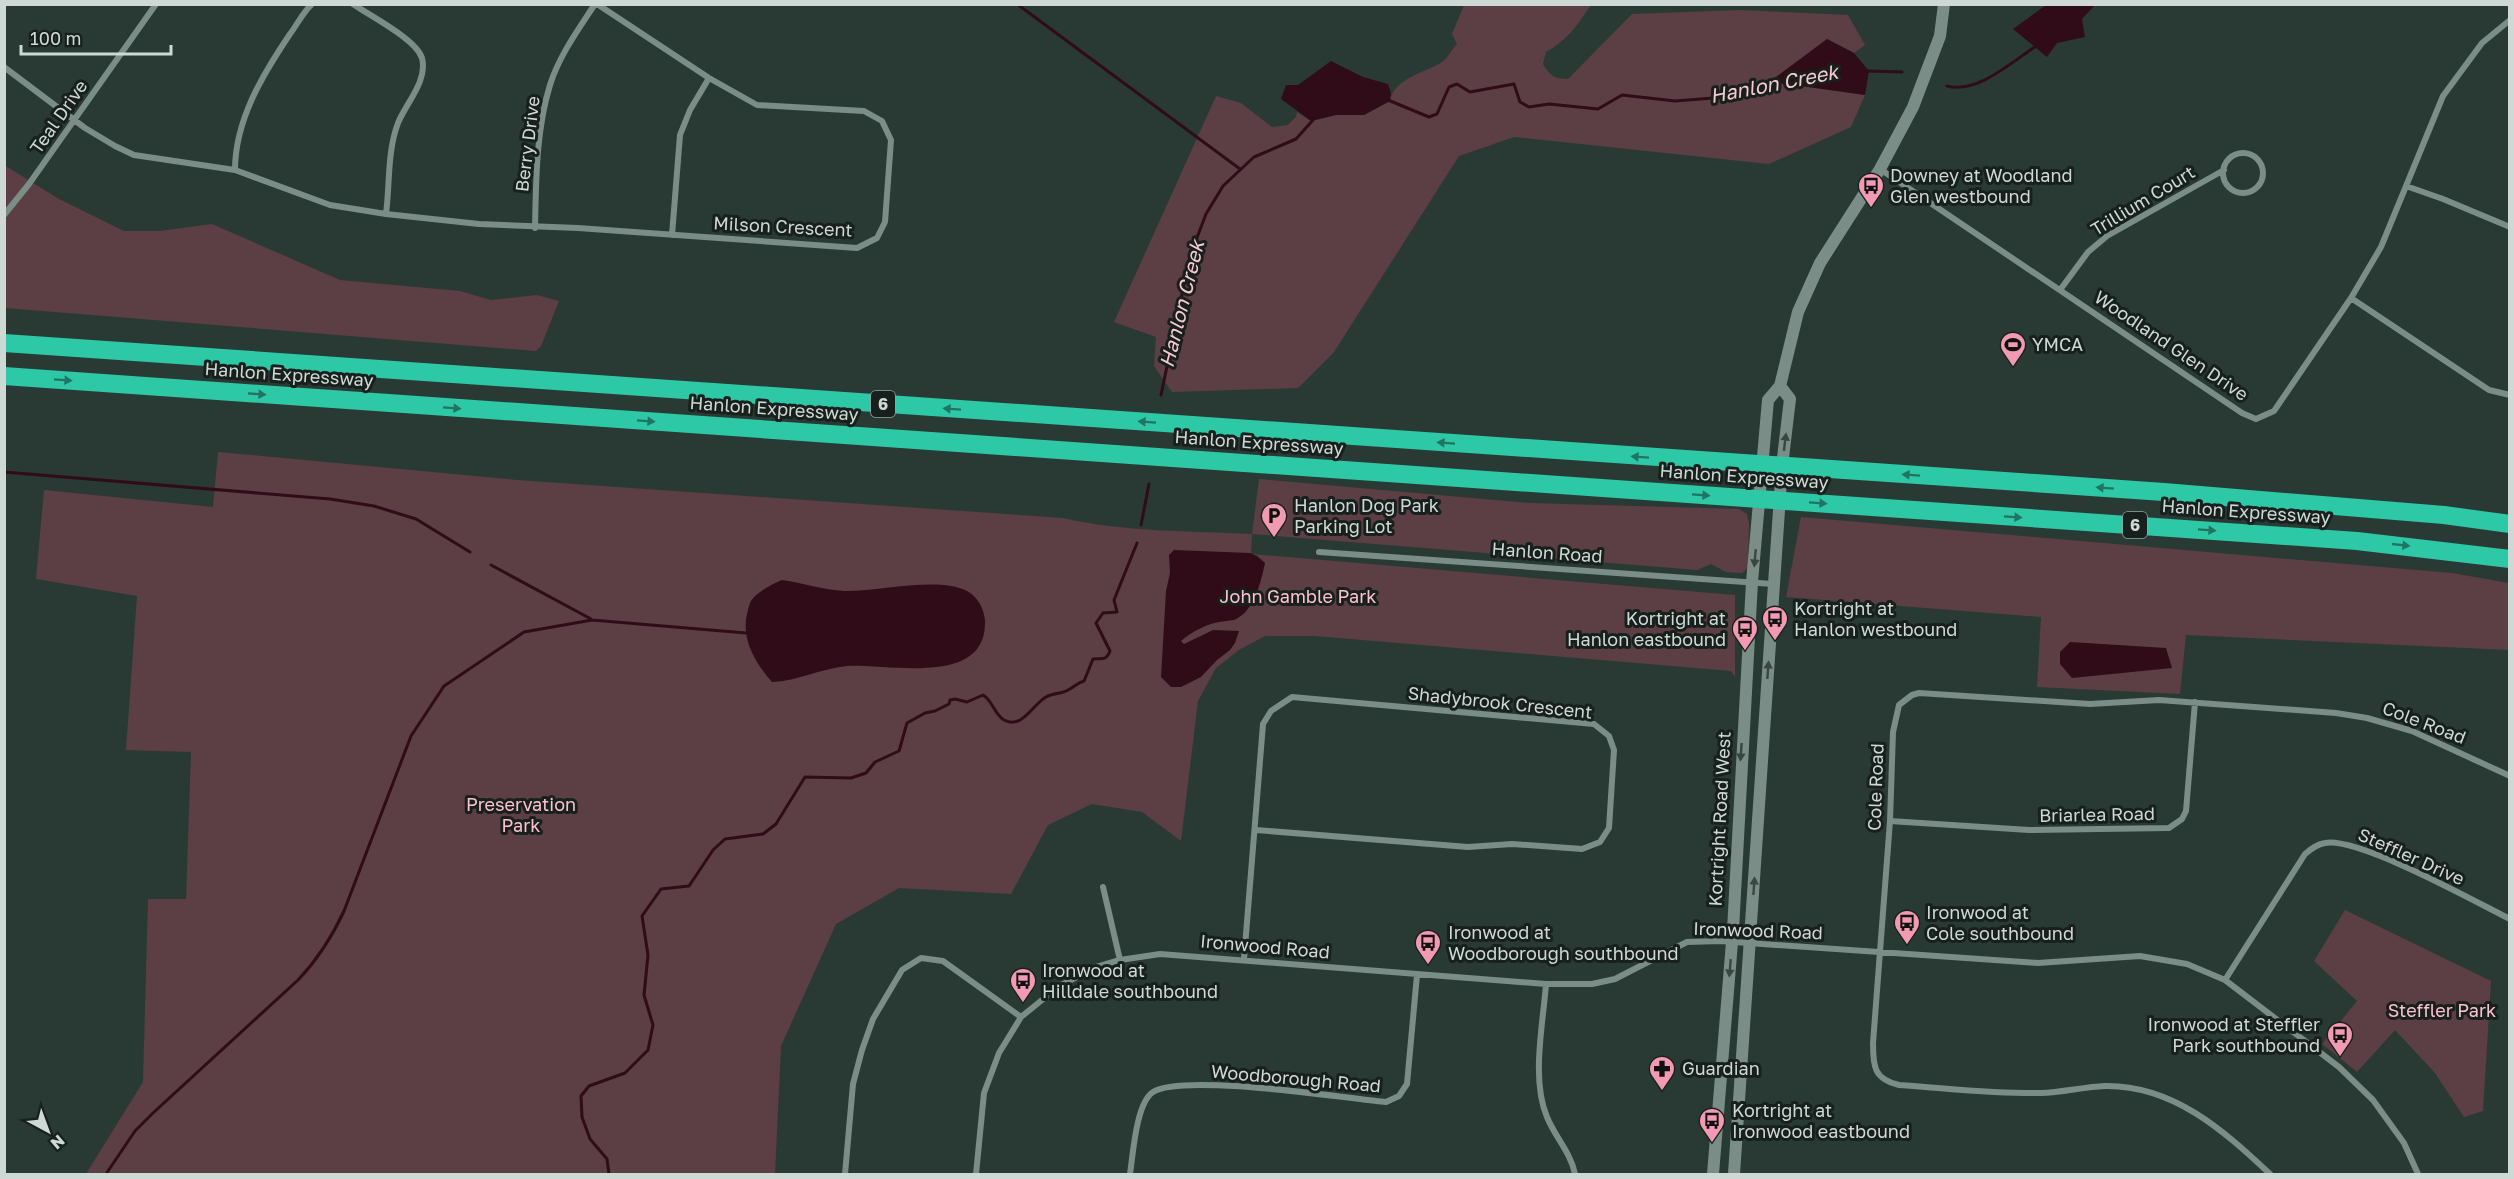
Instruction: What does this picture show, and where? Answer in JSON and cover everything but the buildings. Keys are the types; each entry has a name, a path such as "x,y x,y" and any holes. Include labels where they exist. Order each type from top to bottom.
{"highway":[{"name":"Hanlon Expressway","path":"4,343 2187,494 2444,515 2510,524"},
{"name":"Hanlon Expressway","path":"4,376 2357,541 2462,551 2510,559"}],"street":[{"name":"Teal Drive","path":"4,215 75,120 156,4"},
{"path":"235,170 235,158 246,111 268,67 312,4"},
{"path":"4,68 75,120 134,156 235,170 330,205 386,214 392,145 399,121 421,78 422,58 410,42 353,4"},
{"name":"Milson Crescent","path":"386,214 535,228 856,248 877,238 885,222 891,140 882,121 864,111 757,105 709,78 596,4"},
{"name":"Berry Drive","path":"535,228 541,130 550,85 568,47 596,4"},
{"name":"Kortright Road West","path":"1713,1174 1731,942 1752,582 1768,400 1780,386 1798,312 1815,273 1880,169 1913,108 1940,36 1944,4"},
{"name":"Woodland Glen Drive","path":"1880,169 2242,413 2256,419 2274,411 2351,298 2381,247 2443,96 2482,43 2510,20"},
{"path":"672,236 680,135 690,110 709,78"},
{"name":"Trillium Court","path":"2060,290 2088,252 2107,236 2224,170 2231,158 2240,154 2251,155 2259,160 2263,179 2254,190 2237,192 2227,185 2224,170"},
{"path":"2406,186 2510,227"},
{"path":"2351,298 2489,390 2510,395"},
{"name":"Kortright Road West","path":"1734,1174 1773,584 1782,466 1790,399 1780,386"},
{"name":"Hanlon Road","path":"1319,552 1773,584"},
{"name":"Cole Road","path":"2270,1174 2208,1120 2168,1098 2137,1089 2106,1086 2023,1092 1899,1085 1888,1082 1875,1069 1873,1059 1890,821 1893,732 1895,714 1899,705 1912,695 1919,693 2090,704 2159,700 2336,713 2395,725 2430,738 2510,776"},
{"name":"Shadybrook Crescent","path":"1244,959 1263,724 1271,711 1292,698 1594,724 1609,736 1614,750 1609,828 1600,843 1582,849 1512,844 1468,847 1256,830"},
{"name":"Briarlea Road","path":"1890,821 2029,831 2169,828 2182,819 2186,811 2195,702"},
{"name":"Steffler Drive","path":"2225,980 2305,854 2325,842 2341,843 2372,853 2510,919"},
{"path":"1102,887 1120,960"},
{"name":"Ironwood Road","path":"976,1174 984,1093 999,1053 1021,1017 1058,987 1093,968 1120,960 1160,954 1546,984 1592,984 1615,979 1687,942 1731,942 2038,963 2140,956 2187,964 2225,980 2339,1067 2373,1100 2404,1143 2418,1174"},
{"path":"845,1174 853,1084 862,1050 873,1020 902,970 921,958 943,961 1021,1017"},
{"name":"Woodborough Road","path":"1130,1174 1142,1108 1152,1092 1169,1086 1248,1086 1386,1102 1399,1096 1407,1084 1417,975"},
{"path":"1546,984 1539,1085 1547,1117 1573,1164 1575,1174"}],"green space":[{"path":"1464,5 1591,5 1566,37 1546,52 1543,64 1548,71 1553,76 1568,79 1632,14 1740,10 1848,15 1865,45 1854,53 1827,39 1780,83 1865,95 1851,127 1769,164 1514,137 1459,156 1334,352 1298,388 1172,392 1154,366 1156,337 1114,322 1216,96 1241,103 1272,127 1288,125 1296,117 1297,112 1311,121 1336,115 1364,115 1390,101 1397,87 1404,81 1446,58 1457,44 1452,34"},
{"path":"4,165 59,199 124,231 160,231 212,224 340,280 460,291 491,300 537,295 559,301 541,346 536,351 5,308"},
{"name":"Preservation Park","path":"218,452 517,480 1063,518 1133,528 1252,534 1251,554 1735,595 1735,677 1731,671 1315,636 1265,636 1239,650 1216,668 1198,701 1181,841 1142,812 1092,804 1048,825 1011,894 899,888 836,924 781,1046 775,1174 86,1174 143,1082 148,899 186,899 191,752 126,750 137,596 36,579 44,490 213,507"},
{"path":"1259,479 1530,503 1739,509 1747,514 1749,524 1748,568 1742,573 1726,572 1711,564 1697,570 1252,534"},
{"path":"1801,517 2452,573 2509,583 2509,650 2186,635 2180,694 2037,687 2041,617 1786,597"},
{"name":"Steffler Park","path":"2345,910 2491,981 2483,1111 2464,1117 2435,1073 2395,1030 2357,1072 2322,1044 2357,1001 2314,961"}],"shaded area":[{"path":"2046,5 2095,5 2082,19 2085,37 2057,43 2047,57 2013,29"},
{"path":"1827,39 1854,53 1869,71 1865,95 1780,83 1776,77"},
{"path":"1331,61 1363,77 1388,84 1391,94 1390,101 1364,115 1336,115 1311,121 1281,99 1286,85 1298,85"},
{"path":"1174,550 1250,553 1265,563 1256,596 1241,616 1234,620 1204,627 1181,641 1184,644 1213,630 1239,631 1230,650 1201,677 1181,687 1171,687 1161,677 1166,591 1170,573 1169,555"},
{"path":"782,580 844,591 924,585 955,587 971,594 982,608 985,621 981,642 970,656 952,664 931,668 847,666 791,680 772,682 751,651 746,624 751,601 765,589"},
{"path":"2070,642 2166,648 2172,668 2072,678 2060,664 2060,652"}],"waterway":[{"path":"1017,4 1240,169"},
{"name":"Hanlon Creek","path":"1947,86 1958,87 1982,81 2036,46"},
{"name":"Hanlon Creek","path":"1868,71 1902,72"},
{"name":"Hanlon Creek","path":"1388,100 1429,117 1437,114 1449,87 1457,84 1470,92 1514,84 1520,102 1529,107 1549,104 1598,109 1622,95 1675,101 1726,97 1782,82"},
{"name":"Hanlon Creek","path":"1161,395 1190,256 1206,214 1223,186 1254,157 1296,139 1313,120"},
{"path":"4,472 330,499 374,506 416,519 470,552"},
{"name":"Hanlon Creek","path":"1141,525 1149,484"},
{"name":"Hanlon Creek","path":"609,1174 607,1159 590,1139 582,1117 581,1096 589,1086 625,1073 648,1050 653,1025 644,995 648,955 642,916 661,889 689,886 713,850 725,839 763,834 776,824 805,777 851,778 866,773 875,762 899,751 907,723 949,704 950,700 967,702 983,695 1004,720 1016,722 1027,715 1041,700 1066,691 1084,681 1093,659 1106,658 1109,654 1110,651 1096,623 1103,613 1117,612 1114,600 1137,543"},
{"path":"491,565 591,619"},
{"path":"106,1174 135,1131 298,980 318,956 344,911 411,736 444,686 524,632 592,620 746,633"}],"place":[{"name":"Downey at Woodland Glen westbound","path":"1871,209"},
{"name":"YMCA","path":"2013,368"},
{"name":"Hanlon Dog Park Parking Lot","path":"1274,539"},
{"name":"Kortright at Hanlon westbound","path":"1775,642"},
{"name":"Kortright at Hanlon eastbound","path":"1745,652"},
{"name":"Ironwood at Cole southbound","path":"1907,946"},
{"name":"Ironwood at Woodborough southbound","path":"1428,966"},
{"name":"Ironwood at Hilldale southbound","path":"1023,1004"},
{"name":"Ironwood at Steffler Park southbound","path":"2340,1058"},
{"name":"Guardian","path":"1662,1092"},
{"name":"Kortright at Ironwood eastbound","path":"1712,1144"}],"park label":[{"name":"John Gamble Park","path":"1298,597"}]}
